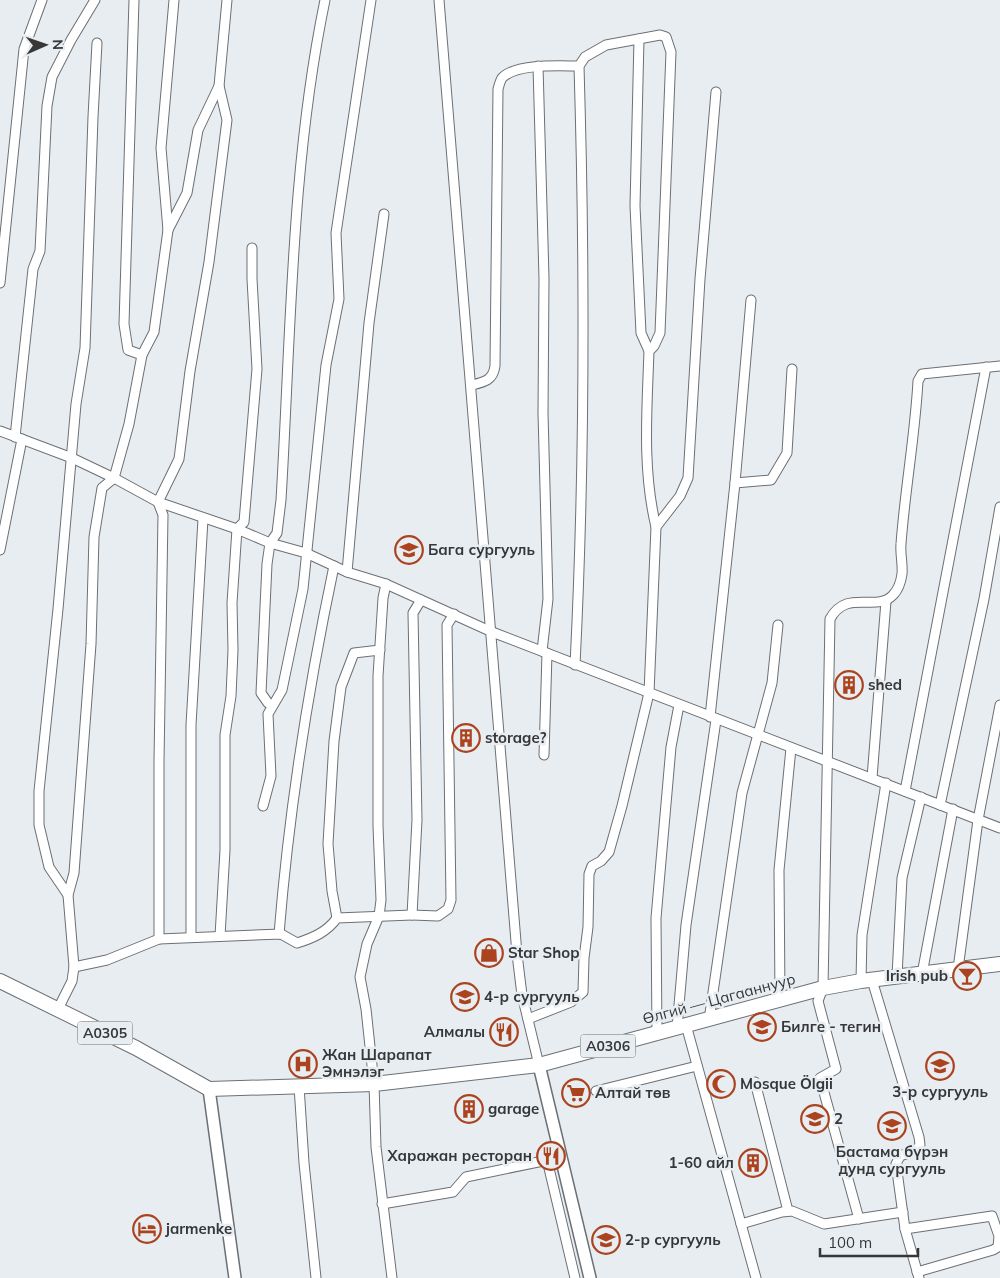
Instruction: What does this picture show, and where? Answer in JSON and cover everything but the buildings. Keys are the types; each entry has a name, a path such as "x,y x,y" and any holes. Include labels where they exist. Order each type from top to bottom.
{"highway":[{"name":"Өлгий — Цагааннуур","path":"209,1089 374,1084 539,1065 823,988 896,976 1000,964"},
{"name":"A0305","path":"0,981 58,1009 209,1089"}],"main road":[{"path":"539,1065 590,1278"},
{"path":"209,1089 235,1278"}],"street":[{"path":"0,283 24,49 42,0"},
{"path":"0,550 18,438 33,269 40,252 48,99 52,77 70,40 95,0"},
{"path":"134,0 124,324 128,350 142,355"},
{"path":"58,1009 72,981 74,967 68,895 74,873 91,653 94,537 102,488 114,478 129,424 142,355 154,332 168,230 161,148 174,0"},
{"path":"159,939 159,761 163,514 158,502 179,459 190,371 209,262 227,120 219,86 227,0"},
{"path":"268,703 261,692 265,591 270,543 276,533 281,500 299,187 313,57 324,0"},
{"path":"263,806 271,776 268,714 282,690 300,608 326,365 339,299 336,233 371,0"},
{"path":"440,0 517,954 528,1019 539,1065"},
{"path":"575,665 582,541 584,371 579,66 585,57 606,45 660,35 666,37 672,52 660,333 654,346 649,351"},
{"path":"528,1019 571,1002 583,992 584,958 588,927 589,874 592,866 601,861 608,852 622,806 649,694 656,527 648,487 646,463 649,351 641,334 635,206 639,39"},
{"path":"68,895 49,867 39,825 39,791 76,404 85,348 93,117 98,43"},
{"path":"472,385 489,380 494,375 495,366 498,89 502,78 512,72 538,66 579,66"},
{"path":"538,66 544,278 543,413 548,599 545,652 544,754"},
{"path":"168,230 188,193 198,130 219,86"},
{"path":"656,527 680,496 688,478 699,289 716,92"},
{"path":"347,572 369,323 384,214"},
{"path":"220,936 224,850 225,735 231,696 233,650 232,604 237,529 244,522 257,369 252,248"},
{"path":"751,300 713,719 686,925 682,1026 696,1066 756,1278"},
{"path":"859,1219 820,1078 836,1069 818,1001 823,988 830,619 836,609 846,603 886,601 895,594 902,573 900,546 915,432 918,381 922,374 1000,366"},
{"path":"906,791 986,367"},
{"path":"735,483 771,480 788,454 792,369"},
{"path":"0,431 72,458 158,502 203,519 237,529 270,543 306,553 347,572 386,584 492,632 575,665 713,719 828,760 1000,828"},
{"path":"940,805 984,599 1000,507"},
{"path":"191,936 191,725 203,519"},
{"path":"280,934 291,808 312,671 334,566"},
{"path":"386,584 382,598 378,676 378,826 381,900 379,916 367,944 360,977 366,1009 374,1084 376,1147 392,1278"},
{"path":"412,915 417,820 413,613 421,600"},
{"path":"872,778 886,601"},
{"path":"337,918 412,915 438,916 448,910 451,900 447,625 454,614"},
{"path":"709,1020 742,793 772,683 778,625"},
{"path":"74,967 108,960 159,939 191,936 280,934 297,943 315,937 332,925 337,918 332,891 328,844 334,741 341,687 354,653 380,650"},
{"path":"657,1033 656,918 672,748 679,705"},
{"path":"958,969 978,820 1000,705"},
{"path":"780,999 780,870 791,748"},
{"path":"886,783 862,935 867,980 919,1137 920,1145 916,1150 900,1156 896,1164 905,1229 918,1275 998,1247 999,1235 992,1216 905,1229"},
{"path":"896,976 902,878 921,798"},
{"path":"922,974 953,810"},
{"path":"596,1091 696,1066"},
{"path":"755,1082 788,1212"},
{"path":"299,1086 316,1278"},
{"path":"382,1204 452,1192 466,1177 543,1161 548,1164 575,1278"},
{"path":"741,1224 788,1212 803,1214 824,1224 902,1212"}],"place":[{"name":"Бага сургууль","path":"409,550"},
{"name":"shed","path":"849,685"},
{"name":"storage?","path":"466,738"},
{"name":"Star Shop","path":"489,953"},
{"name":"Irish pub","path":"967,976"},
{"name":"4-р сургууль","path":"465,997"},
{"name":"Билге - тегин","path":"762,1027"},
{"name":"Алмалы","path":"504,1032"},
{"name":"Жан Шарапат Эмнэлэг","path":"303,1064"},
{"name":"3-р сургууль","path":"940,1066"},
{"name":"Mosque Ölgii","path":"721,1084"},
{"name":"Алтай төв","path":"576,1093"},
{"name":"garage","path":"469,1109"},
{"name":"2","path":"815,1119"},
{"name":"Бастама бүрэн дунд сургууль","path":"892,1126"},
{"name":"Харажан ресторан","path":"551,1156"},
{"name":"1-60 айл","path":"753,1163"},
{"name":"jarmenke","path":"147,1229"},
{"name":"2-р сургууль","path":"606,1240"}]}
